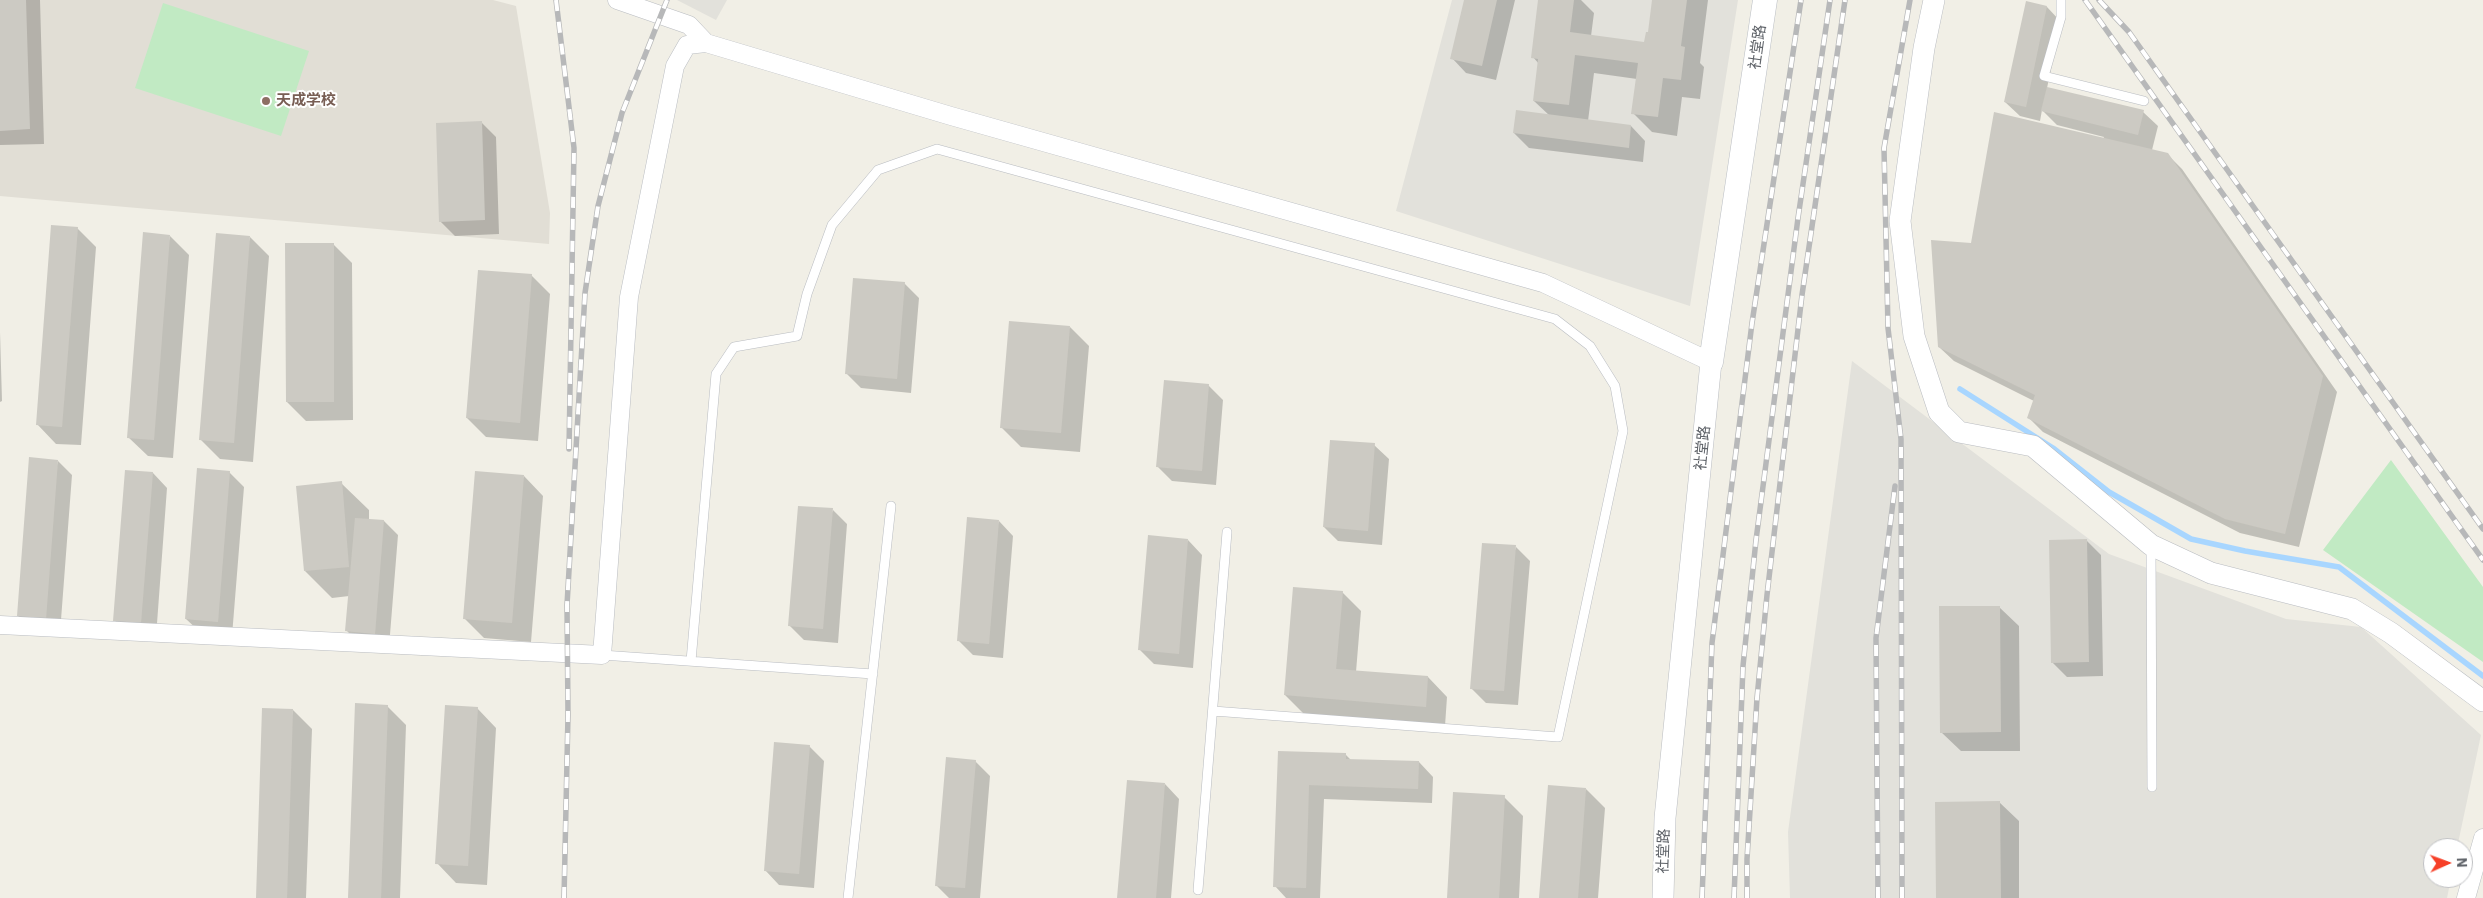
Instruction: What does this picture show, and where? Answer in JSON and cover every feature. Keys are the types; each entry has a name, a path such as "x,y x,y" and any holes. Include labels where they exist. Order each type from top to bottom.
{"main road":[{"name":"社堂路","path":"1711,362 1765,0"}],"street":[{"path":"617,0 689,24 706,43"},
{"path":"1934,0 1924,48 1900,221 1914,336 1940,412 1959,432 2032,446 2151,545 2211,573 2352,610 2391,633 2483,701"},
{"path":"0,625 602,655 628,297 675,66 688,45 706,43 950,116 1543,283 1711,362"},
{"name":"社堂路","path":"1663,898 1665,818 1711,362"},
{"path":"2466,898 2483,838"}],"lane":[{"path":"2061,0 2061,17 2044,76 2144,102"},
{"path":"691,661 716,374 734,347 797,336 807,294 832,225 878,170 937,149 1555,318 1590,346 1615,386 1624,431 1558,737 1213,711"},
{"path":"848,898 890,506"},
{"path":"1198,890 1227,532"},
{"path":"2151,545 2152,787"},
{"path":"602,655 873,674"}],"shaded area":[{"name":"天成学校","path":"0,0 493,0 516,6 550,213 549,244 0,196"},
{"path":"677,0 727,0 716,20"},
{"path":"1452,0 1738,0 1690,306 1396,211"},
{"path":"1852,361 2109,554 2286,619 2361,627 2481,735 2459,838 2423,838 2423,888 2449,888 2447,898 1790,898 1788,832"}],"green space":[{"path":"163,3 309,51 281,136 135,88"},
{"path":"2391,460 2483,587 2483,662 2323,550"}],"building":[{"path":"0,0 26,0 30,129 0,131"},
{"path":"1464,0 1497,0 1482,66 1450,59"},
{"path":"1538,0 1574,0 1570,32 1644,42 1646,32 1648,32 1652,0 1687,0 1681,46 1685,47 1681,80 1663,78 1658,117 1631,114 1638,63 1575,55 1569,105 1533,101 1538,59 1531,58"},
{"path":"2026,1 2047,6 2026,107 2004,102"},
{"path":"2047,87 2144,110 2138,135 2041,111"},
{"path":"1516,110 1631,125 1629,148 1513,133"},
{"path":"1994,112 2168,153 2323,376 2285,534 2225,519 2027,418 2035,395 1938,347 1931,240 1971,243"},
{"path":"482,121 485,220 439,222 436,123"},
{"path":"51,225 78,227 62,427 36,425"},
{"path":"143,232 170,235 154,440 127,438"},
{"path":"216,233 250,236 234,443 199,440"},
{"path":"285,243 334,243 334,402 286,402"},
{"path":"478,270 532,274 520,423 466,418"},
{"path":"853,278 905,282 897,379 845,374"},
{"path":"1009,321 1070,326 1061,433 1000,428"},
{"path":"1164,380 1209,384 1202,471 1156,467"},
{"path":"1330,440 1375,443 1368,531 1323,527"},
{"path":"29,457 58,460 46,619 17,616"},
{"path":"197,468 230,471 218,622 185,619"},
{"path":"125,470 153,472 141,623 113,621"},
{"path":"475,471 524,475 512,623 463,619"},
{"path":"342,481 349,567 304,571 296,486"},
{"path":"798,506 833,508 823,629 788,626"},
{"path":"967,517 999,520 989,644 957,641"},
{"path":"355,518 384,520 375,634 345,631"},
{"path":"1148,535 1188,539 1179,654 1138,650"},
{"path":"2087,539 2089,662 2051,663 2049,540"},
{"path":"1482,543 1516,545 1504,691 1470,689"},
{"path":"1293,587 1343,591 1336,669 1428,676 1426,707 1284,695"},
{"path":"1939,606 2000,606 2001,732 1940,733"},
{"path":"355,703 388,705 381,898 348,898"},
{"path":"445,705 478,707 468,866 435,864"},
{"path":"262,708 293,709 287,898 256,898"},
{"path":"774,742 810,745 799,874 764,871"},
{"path":"1278,751 1346,753 1346,759 1419,761 1418,789 1309,785 1306,888 1273,887"},
{"path":"946,757 976,760 965,888 935,886"},
{"path":"1127,780 1165,783 1156,898 1117,898"},
{"path":"1548,785 1586,788 1578,898 1539,898"},
{"path":"1453,792 1505,795 1499,898 1447,898"},
{"path":"2000,801 2001,898 1936,898 1935,802"}],"waterway":[{"path":"1960,389 2053,448 2109,492 2191,539 2245,551 2339,567 2483,676"}],"railway":[{"path":"556,0 574,148 569,449"},
{"path":"564,898 568,715 567,605 585,293 598,206 622,113 667,0"},
{"path":"1702,898 1712,643 1752,323 1801,0"},
{"path":"1734,898 1743,666 1756,540 1798,218 1830,0"},
{"path":"1747,898 1747,859 1757,698 1767,595 1802,295 1845,0"},
{"path":"1902,898 1901,439 1888,328 1884,148 1910,0"},
{"path":"2085,0 2483,560"},
{"path":"2099,0 2129,32 2483,529"},
{"path":"1878,898 1876,638 1895,486"}],"place":[{"name":"天成学校","path":"266,101"}]}
